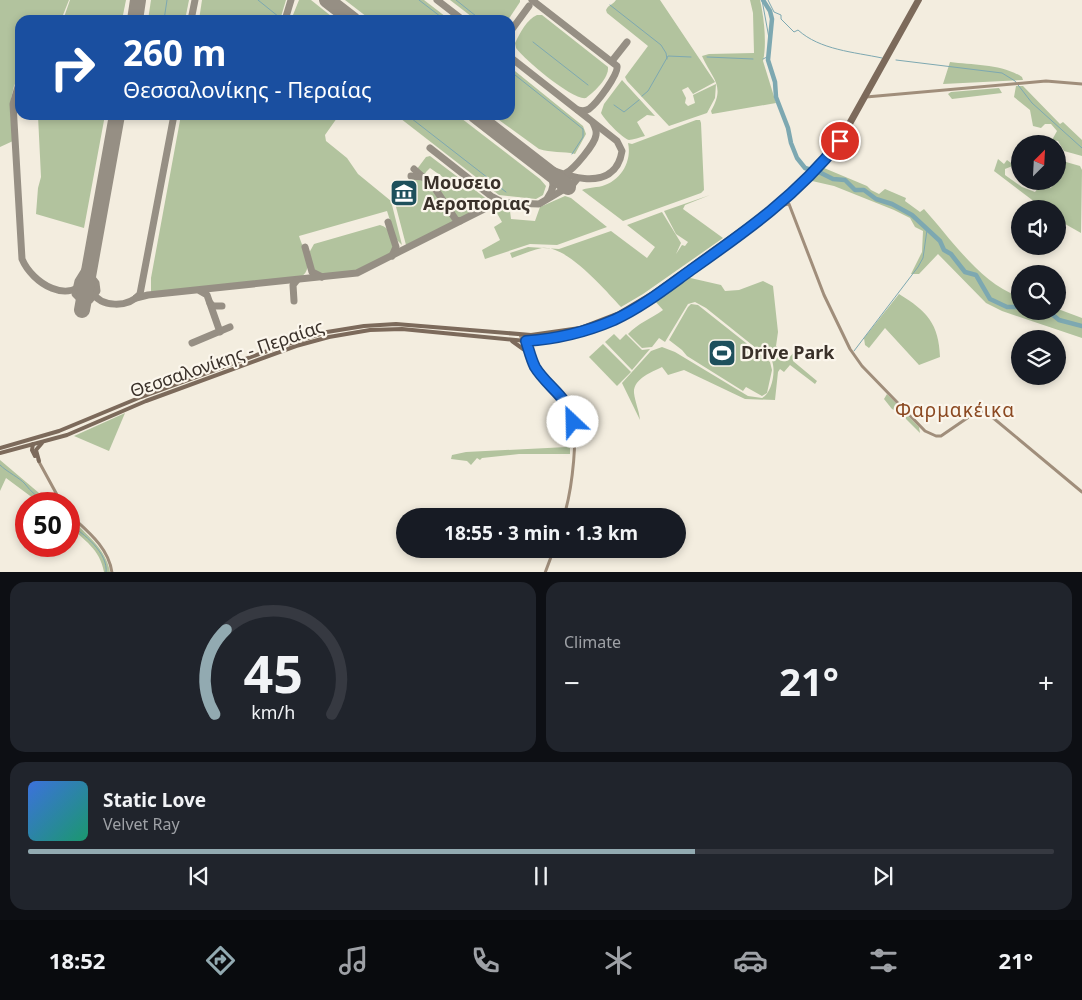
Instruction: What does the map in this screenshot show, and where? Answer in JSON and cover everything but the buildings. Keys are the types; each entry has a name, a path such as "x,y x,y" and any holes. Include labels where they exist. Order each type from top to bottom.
{"main road":[{"name":"Θεσσαλονίκης - Περαίας","path":"0,453 43,442 84,428 146,401 296,346 329,337 364,331 395,329 524,341 573,334 626,314 664,290 790,196 837,140 865,97 919,0"},
{"name":"Θεσσαλονίκης - Περαίας","path":"0,448 75,426 141,397 284,345 327,332 364,326 396,324 522,335 552,333 580,328 628,308 651,294 751,222 807,176"},
{"path":"790,196 790,204"},
{"path":"510,340 526,351"},
{"path":"35,456 32,450 33,444 40,437"},
{"path":"39,461 36,449 43,442"},
{"path":"16,448 26,450 35,456"}],"street":[{"path":"865,97 1057,80 1082,84"},
{"path":"779,206 790,204 824,295 850,350 862,366 925,431 941,436 976,412 986,412 1082,492"},
{"path":"522,335 534,366"},
{"path":"524,341 526,351 534,366 569,408 573,429 573,452 572,484 566,508"},
{"path":"35,456 56,492"},
{"path":"80,525 104,549 110,560 112,572"},
{"path":"545,572 550,558"}],"green space":[{"path":"0,0 69,0 63,15 15,15 15,84 11,99 13,141 0,147"},
{"path":"70,0 126,0 123,15 65,15"},
{"path":"151,0 189,0 186,15 149,15"},
{"path":"202,0 286,0 282,15 200,15"},
{"path":"299,0 311,0 330,15 293,15"},
{"path":"345,0 424,0 444,15 364,15"},
{"path":"450,0 520,0 511,15 470,15"},
{"path":"616,0 660,0 715,82 693,94 688,87 682,90 686,98 685,103 688,106 695,103 693,95 716,84 715,98 707,113 669,126 627,81 625,77 648,46 607,13 607,8"},
{"path":"750,0 760,0 763,14 765,47 763,61 776,103 712,114 711,111 717,95 716,82 702,56 709,54 754,53 753,13"},
{"path":"537,15 542,15 608,67 604,80 586,98 580,97 561,87 539,70 516,48 515,43 527,23"},
{"path":"950,62 996,67 1014,73 1022,77 1023,80 943,84"},
{"path":"515,71 583,126 586,134 575,154 539,149 499,120 515,120"},
{"path":"622,80 655,116 647,115 637,122 645,136 630,140 626,139 601,113 604,104"},
{"path":"1016,86 1023,86 1060,124 1063,122 1082,140 1082,156 1066,152 1066,135 1055,135 1057,131 1051,124 1045,124 1041,128 1033,126 1030,110 1014,97"},
{"path":"999,88 1002,93 952,99 948,94 951,92"},
{"path":"38,120 104,120 84,228 36,214 41,177"},
{"path":"180,120 336,120 325,135 326,141 347,158 358,174 391,201 402,245 396,239 387,211 299,236 308,264 305,273 301,277 151,292 151,278"},
{"path":"402,120 463,120 540,179 546,186 543,195 536,199 499,195"},
{"path":"700,120 701,123 704,190 701,193 623,221 582,190 602,186 621,174 627,162 628,143 632,144"},
{"path":"430,156 488,200 487,205 459,220 456,218 438,190 447,180 430,168 424,176 417,169 426,157"},
{"path":"998,159 1004,164 1007,160 1011,163 1011,167 1005,169 1005,175 1011,179 1011,184 994,171"},
{"path":"1066,162 1080,166 1082,170 1081,233 1066,225 1066,200 1032,200 1019,190 1035,192 1036,190 1066,190"},
{"path":"824,168 867,186 879,194 885,189 906,198 905,201 920,212 924,209 967,259 992,282 1011,293 1011,314 986,303 938,254 919,274 911,274 922,252 923,231 915,227 910,218 834,186 812,181"},
{"path":"412,178 421,179 429,185 428,189 432,188 442,200 441,206 445,206 450,211 452,223 406,245 395,203 400,195 405,198 412,189 412,184 408,180"},
{"path":"710,195 685,205 683,209 723,238 643,294 621,307 596,280 563,254 552,249 542,248 512,258 510,253 528,247 559,249 611,231 647,258 655,247 627,225 662,212 681,243 676,254 682,245 685,246 688,242 676,234 664,211"},
{"path":"565,196 571,198 607,227 557,245 530,244 485,259 482,250 500,240 494,227 502,222 494,208 507,207 510,211 511,219 535,221 540,207"},
{"path":"380,225 388,230 394,247 381,260 370,266 344,273 321,273 314,270 309,253 314,244"},
{"path":"686,277 721,285 725,291 739,290 763,281 773,286 778,332 776,346 789,358 795,351 799,353 793,361 817,381 815,384 790,365 784,372 780,369 778,372 775,400 745,399 684,370 668,375 662,367 640,380 635,388 634,393 640,420 622,383 651,351 662,347 675,352 748,396 762,398 771,387 774,370 772,361 706,308 695,302 688,304 665,342 659,338 652,347 642,348 628,334 663,310 655,301"},
{"path":"899,294 917,306 930,320 937,336 940,357 919,365 885,328 869,348 865,345 864,338"},
{"name":"Drive Park","path":"691,304 698,305 770,362 772,370 767,393 762,396 746,387 743,391 687,356 669,340"},
{"path":"1066,312 1082,318 1082,338 1066,333 1066,330 1058,330 1029,320 1066,320"},
{"path":"614,334 620,340 626,334 642,350 650,349 632,370 605,342"},
{"path":"603,344 631,372 617,386 589,357"},
{"path":"887,394 919,427 920,433 900,413 892,409 884,399"},
{"path":"125,413 109,451 74,436"},
{"path":"570,448 570,454 519,454 482,458 480,460 477,458 471,465 467,461 451,459 452,455 466,452"},
{"path":"0,460 38,492 25,492 6,478 0,491"},
{"path":"80,527 99,548 108,563 110,572 104,572 99,557 80,536"}],"waterway":[{"path":"165,15 167,0"},
{"path":"258,0 277,15"},
{"path":"419,0 438,15"},
{"path":"456,0 475,15"},
{"path":"762,0 769,38"},
{"path":"763,0 770,11 772,19 768,60 775,82 776,97 797,158 805,168 833,179 845,180 855,190 864,190 876,199 892,204 912,215 940,241 944,250 951,254 965,272 976,275 990,299 1011,307"},
{"path":"768,0 774,12 781,15 781,19 794,32 798,30 816,42 827,46 882,58"},
{"path":"610,5 661,45 667,59"},
{"path":"533,42 588,85"},
{"path":"642,96 648,91 668,56 691,57"},
{"path":"707,57 753,59"},
{"path":"763,59 767,57"},
{"path":"896,60 1002,73 1015,81 1032,103 1082,148"},
{"path":"515,75 583,129 583,137 572,154"},
{"path":"614,105 624,112 639,100"},
{"path":"413,120 506,192"},
{"path":"854,351 918,267 923,258 927,230"},
{"path":"1059,320 1082,326"},
{"path":"0,465 23,482 32,492"},
{"path":"80,532 88,538 99,551 106,566 106,572"}],"taxiway":[{"path":"192,15 195,0"},
{"path":"286,15 291,0"},
{"path":"437,0 456,15"},
{"path":"532,0 617,66 611,82 593,106 588,110 578,110"},
{"path":"515,25 529,6"},
{"path":"612,61 627,42"},
{"path":"515,61 617,141 622,151 617,165 609,174 597,178 571,176 557,172 534,161"},
{"path":"15,97 13,104 22,259 34,276 52,288 62,291 72,290 80,286 88,277"},
{"path":"89,271 88,281 90,289 95,297 101,301 122,304 135,299 140,294 173,120"},
{"path":"566,173 579,162 595,139 596,129 593,123"},
{"path":"430,148 491,196 504,203 539,204 573,184 577,179"},
{"path":"414,169 434,187 456,220 460,221"},
{"path":"548,197 553,185 549,173"},
{"path":"411,176 423,177"},
{"path":"136,298 148,295 357,273 488,207 509,203"},
{"path":"388,222 396,247 392,256"},
{"path":"305,247 312,272 322,277"},
{"path":"89,274 96,283 97,291 90,300 82,301 75,294 78,281 91,260"},
{"path":"294,301 293,285 297,280"},
{"path":"200,291 207,295 220,332"},
{"path":"210,303 213,306 222,306"},
{"path":"192,343 230,327"}],"runway":[{"path":"136,15 138,0"},
{"path":"327,0 346,15"},
{"path":"82,310 116,120"},
{"path":"481,120 568,187"}],"place":[{"name":"Μουσειο Αεροποριας","path":"404,193"},
{"name":"Drive Park","path":"722,353"}],"district":[{"name":"Φαρμακέικα","path":"955,410"}],"route":[{"path":"573,422 571,412 565,402 534,366 526,341 545,340 594,328 612,321 645,303 764,218 809,178 840,141"}]}
